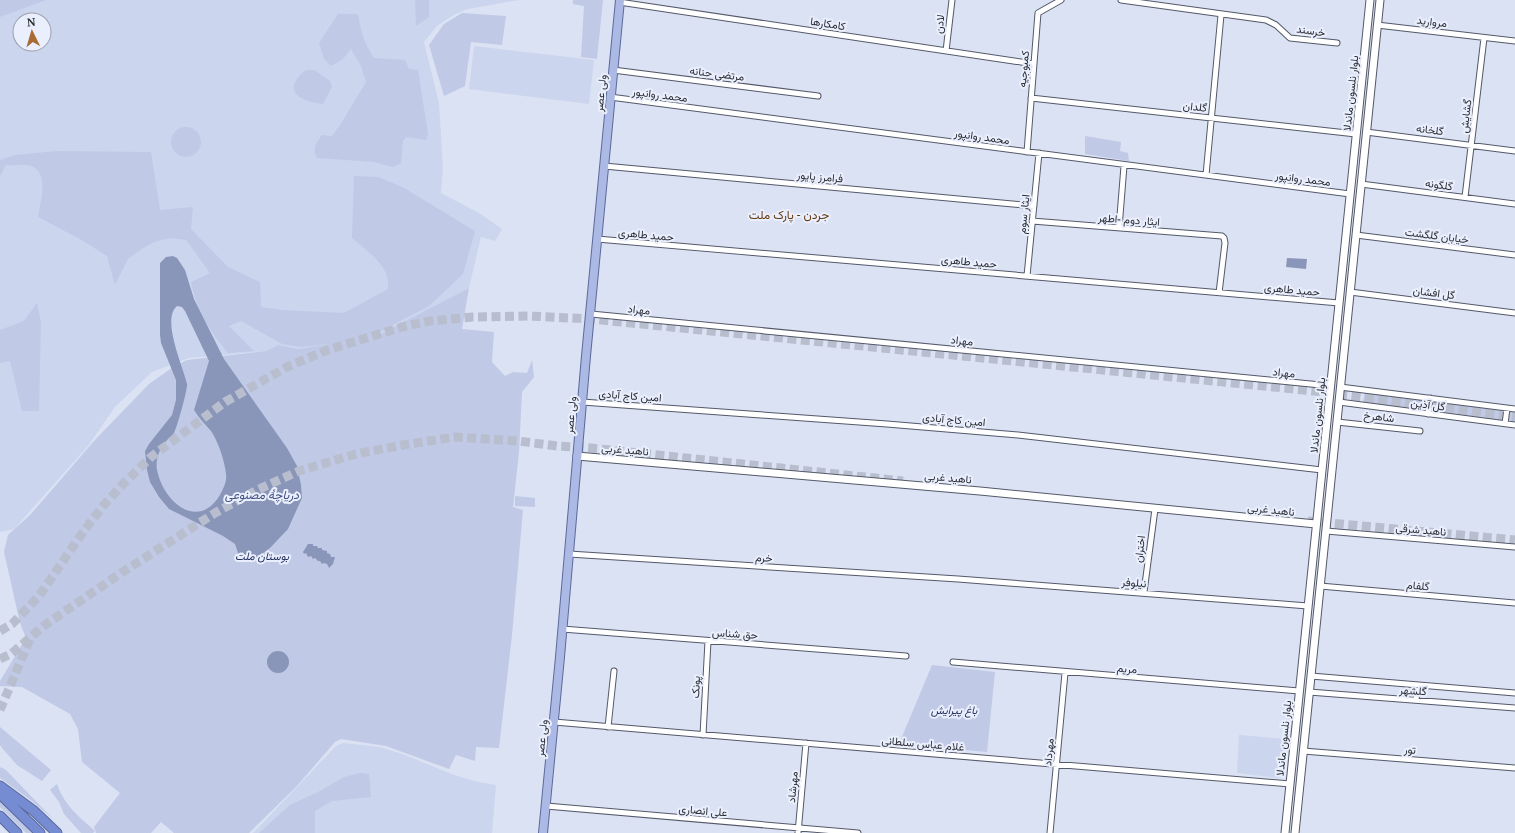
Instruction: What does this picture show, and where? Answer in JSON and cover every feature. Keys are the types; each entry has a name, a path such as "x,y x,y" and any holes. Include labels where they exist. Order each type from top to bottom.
{"highway":[{"path":"0,786 34,812 57,833"},
{"path":"0,794 40,833"},
{"path":"0,816 17,833"}],"main road":[{"name":"بلوار نلسون ماندلا","path":"1285,833 1370,0"},
{"name":"بلوار نلسون ماندلا","path":"1295,833 1380,0"},
{"name":"ولی عصر","path":"543,833 619,1"},
{"path":"1346,234 1356,235"},
{"name":"ناهید غربی","path":"577,456 980,491 1316,524"}],"street":[{"name":"لادن","path":"946,50 952,0"},
{"name":"کمبوجیه","path":"1027,152 1038,13 1060,0"},
{"name":"خرسند","path":"1121,0 1272,22 1290,38 1337,43"},
{"name":"کامکارها","path":"619,1 1034,64"},
{"path":"1206,175 1221,15"},
{"name":"مروارید","path":"1377,25 1515,41"},
{"name":"گشایش","path":"1465,198 1484,38"},
{"name":"مرتضی حنانه","path":"613,70 818,96"},
{"name":"محمد روانپور","path":"610,97 1039,153 1124,166 1350,194"},
{"name":"گلدان","path":"1031,98 1356,134"},
{"name":"گلخانه","path":"1366,132 1471,144 1515,151"},
{"name":"ایثار سوم","path":"1027,276 1039,153"},
{"name":"فرامرز پایور","path":"604,166 1034,206"},
{"path":"1119,228 1124,166"},
{"name":"گلگونه","path":"1361,184 1515,204"},
{"name":"ایثار دوم -اطهر","path":"1032,221 1219,236 1224,238 1225,243 1219,293"},
{"name":"خیابان گلگشت","path":"1356,235 1515,255"},
{"name":"حمید طاهری","path":"597,240 1339,303"},
{"name":"گل‌ افشان","path":"1350,292 1515,313"},
{"name":"مهراد","path":"591,314 1330,386"},
{"name":"گل آذین","path":"1340,387 1515,409"},
{"path":"1428,414 1430,398"},
{"name":"امین کاج آبادی","path":"582,402 880,423 1018,435 1322,470"},
{"name":"گل آذین","path":"1339,402 1515,425"},
{"path":"1505,424 1507,408"},
{"name":"شاهرخ","path":"1337,422 1420,431"},
{"name":"اختران","path":"1144,592 1155,509"},
{"name":"ناهید شرقی","path":"1326,531 1515,548"},
{"name":"خرم","path":"569,554 958,579"},
{"name":"نیلوفر","path":"958,579 1144,592 1308,606"},
{"name":"گلفام","path":"1320,586 1515,603"},
{"name":"حق شناس","path":"562,629 906,656"},
{"name":"پونک","path":"703,735 708,641"},
{"name":"مریم","path":"953,662 1065,673 1299,691"},
{"path":"608,727 614,671"},
{"name":"مهرداد","path":"1050,833 1065,673"},
{"name":"گلشهر","path":"1311,676 1515,693"},
{"path":"1416,700 1418,685"},
{"name":"گلشهر","path":"1309,692 1515,708"},
{"name":"غلام عباس سلطانی","path":"554,722 1290,784"},
{"name":"مهرشاد","path":"798,830 806,743"},
{"name":"تور","path":"1303,751 1515,768"},
{"name":"علی انصاری","path":"546,806 798,830 858,833"}],"shaded area":[{"path":"0,0 519,0 468,9 455,14 437,26 424,42 439,103 443,168 441,193 479,213 502,229 495,241 481,237 469,288 373,339 299,349 278,345 266,351 189,358 152,372 115,407 88,446 14,529 0,532"},
{"path":"474,46 594,60 589,104 469,89"},
{"path":"1239,735 1286,739 1283,773 1278,778 1237,773"},
{"path":"343,743 380,747 405,755 454,775 478,782 496,785 492,833 253,833 336,746"}],"green space":[{"path":"0,0 46,0 12,12 0,17"},
{"path":"415,0 429,0 429,17 416,26"},
{"path":"573,0 603,0 597,59 581,57 584,6 573,4"},
{"path":"462,13 506,16 502,45 471,42 465,86 444,96 429,45 444,24"},
{"path":"338,14 358,14 363,37 374,58 405,60 409,69 418,70 428,134 426,140 406,137 403,141 401,163 393,167 374,162 317,158 315,152 316,143 322,135 332,136 366,82 361,66 351,49 343,59 331,66 324,59 319,43"},
{"path":"306,70 314,70 330,81 332,87 323,104 307,101 296,94 294,83"},
{"path":"186,127 192,128 200,136 200,148 192,156 186,157 180,156 172,148 171,142 172,136 180,128"},
{"path":"1085,136 1121,142 1120,151 1128,153 1129,161 1085,154"},
{"name":"بوستان ملت","path":"57,151 151,152 160,210 193,207 191,229 228,267 260,282 261,307 282,310 344,313 388,289 386,273 382,266 371,254 352,238 354,176 379,177 404,188 475,231 463,274 429,306 383,330 375,337 469,288 462,329 494,332 492,362 505,376 513,372 527,373 532,360 534,377 522,392 519,452 513,507 523,510 512,635 499,748 476,747 475,761 456,755 449,769 386,746 341,739 335,742 296,787 249,833 174,833 161,822 151,833 96,833 94,827 120,793 82,762 78,729 70,714 22,687 0,686 0,681 26,638 20,623 4,552 8,535 31,514 94,441 149,384 173,367 187,360 266,351 278,345 299,349 328,344 300,347 282,344 241,321 229,326 254,351 228,353 215,336 200,311 191,282 210,273 186,240 170,238 154,242 140,250 128,259 115,285 107,256 80,239 38,217 42,197 42,182 37,170 28,165 6,165 0,176 0,160 15,155"},
{"path":"37,303 41,322 39,411 22,411 10,361 0,363 0,330 24,321"},
{"path":"1365,392 1515,412 1515,422 1363,402"},
{"path":"515,496 535,498 535,507 515,506"},
{"name":"باغ پیرایش","path":"932,665 995,672 987,752 899,744"},
{"path":"0,727 51,770 42,781 17,765 2,748 0,745"},
{"path":"0,767 6,770 53,819 32,801 0,778"},
{"path":"360,773 369,774 371,797 332,801 315,811 315,833 259,833 290,805 318,792 344,777"},
{"path":"57,784 68,804 77,815 95,831 93,833 81,833 64,814 59,802 50,790"},
{"path":"0,800 32,833 26,833 0,807"}],"water":[{"name":"دریاچهٔ مصنوعی","path":"173,256 177,258 185,270 194,299 224,359 287,448 297,466 302,498 288,529 270,548 252,561 242,558 238,553 235,544 223,536 169,509 159,497 150,482 145,451 172,415 176,400 176,380 161,343 160,335 160,263 166,257","holes":["177,306 182,307 209,361 194,410 211,431 219,446 226,476 226,482 223,489 213,504 204,510 194,512 184,509 175,503 167,494 157,470 157,457 165,442 174,434 187,387 174,343 171,321 173,312"]},
{"path":"1287,258 1307,259 1306,269 1286,267"},
{"path":"308,544 313,544 313,546 322,548 322,550 327,551 327,553 330,554 331,557 335,557 333,564 329,568 327,564 322,564 315,558 313,559 311,556 308,557 306,553 304,554 303,552"},
{"path":"278,651 282,652 288,658 288,666 282,672 278,673 274,672 268,666 267,662 268,658 274,652"}],"tunnel":[{"path":"0,631 12,624 39,596 81,535 103,506 124,483 151,457 225,402 287,367 325,351 402,327 429,321 473,317 529,316 591,319 1324,392 1515,417"},
{"path":"0,659 11,654 45,625 121,573 215,513 257,490 299,471 356,454 455,437 591,448 903,481"},
{"path":"1308,521 1515,540"},
{"path":"0,710 30,639"}],"district":[{"name":"جردن - پارک ملت","path":"789,214"}]}
